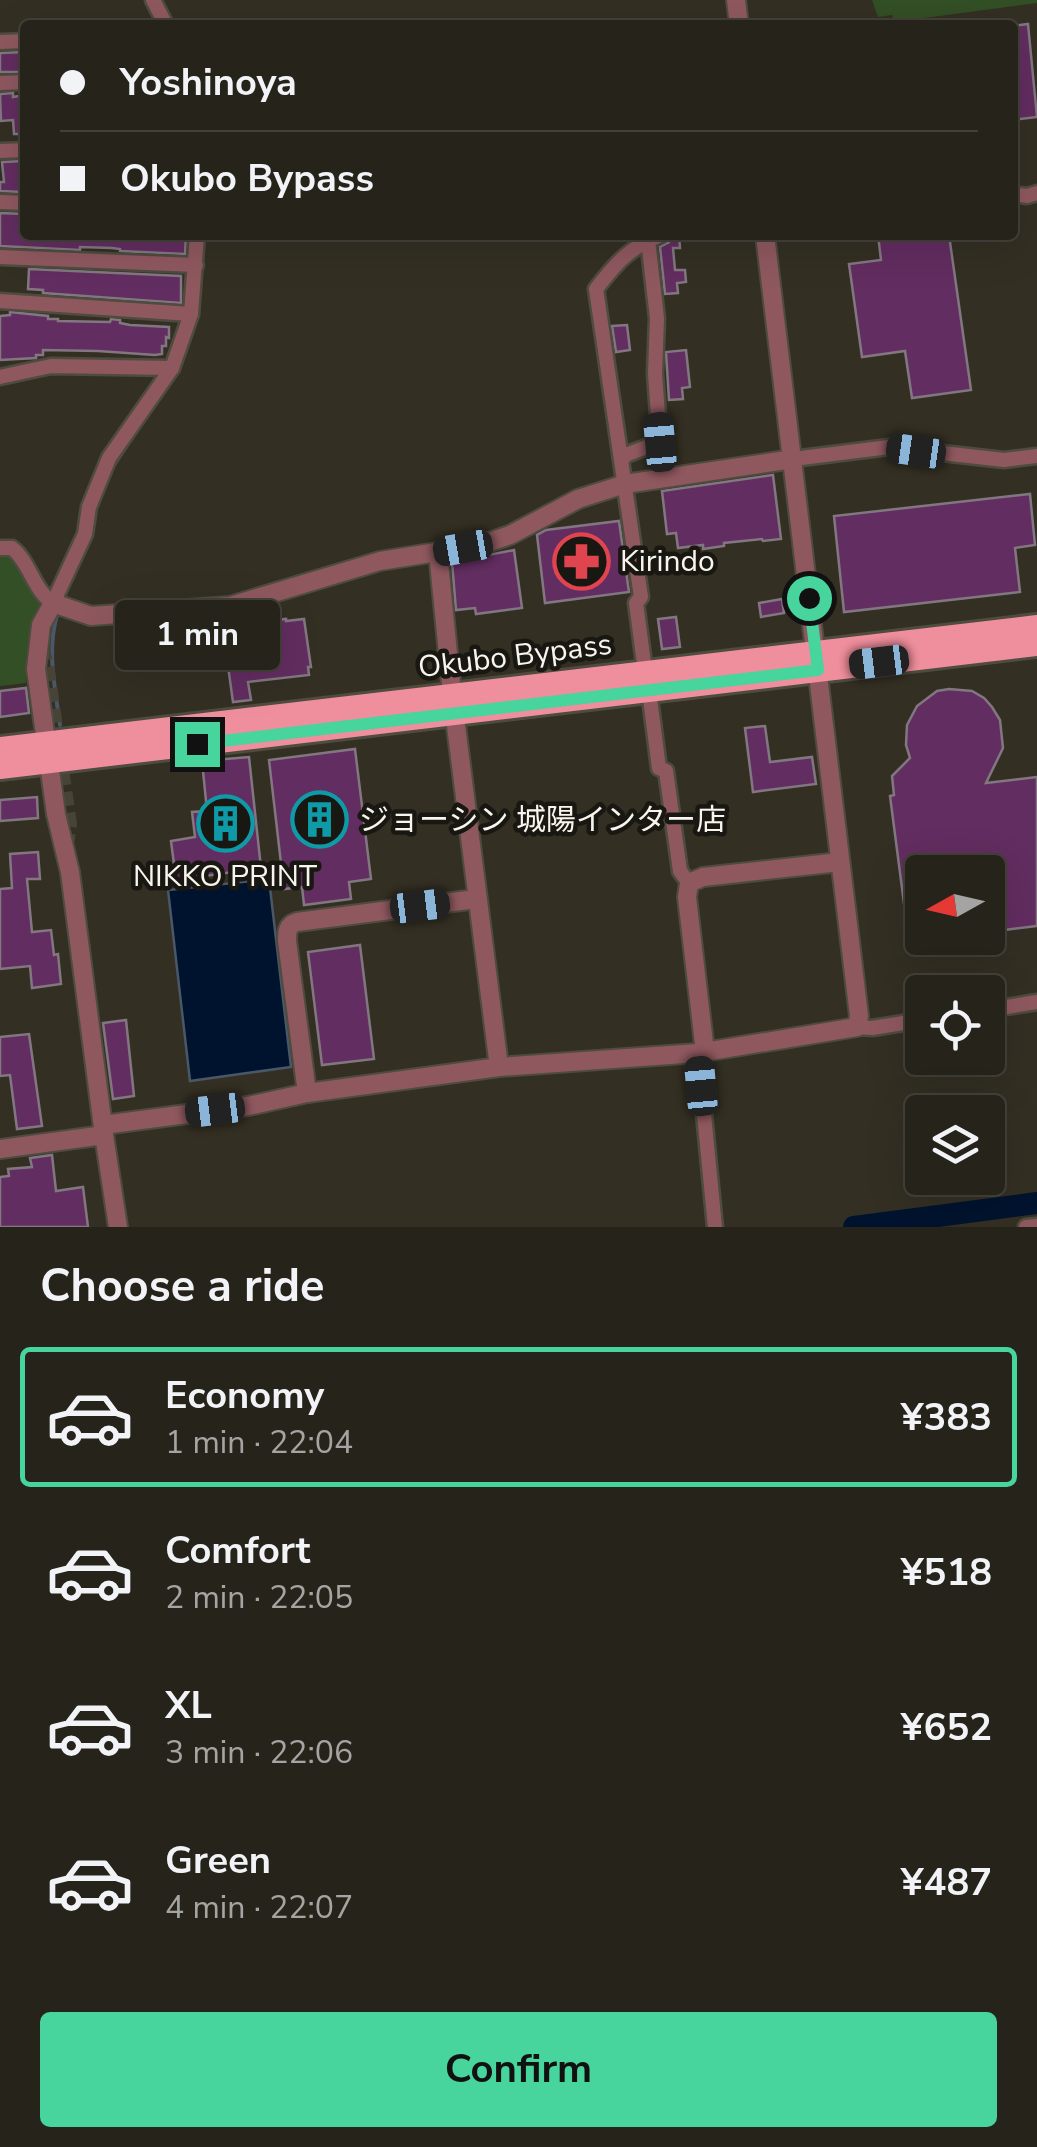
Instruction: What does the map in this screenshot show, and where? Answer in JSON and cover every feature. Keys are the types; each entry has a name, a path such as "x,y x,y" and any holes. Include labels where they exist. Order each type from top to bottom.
{"highway":[{"name":"Okubo Bypass","path":"0,768 49,753 816,661 1037,626"},
{"name":"Okubo Bypass","path":"816,661 1037,645"},
{"name":"Okubo Bypass","path":"0,748 49,753"}],"street":[{"path":"118,1227 70,872 56,814 36,669 41,625 85,534 88,508 109,458 172,368 191,314 197,240"},
{"path":"650,240 619,258 596,289 642,597 636,603 650,681 659,768 666,771 680,871 690,883"},
{"path":"621,459 660,442 655,374 655,240"},
{"path":"766,240 859,1016 857,1027"},
{"path":"0,257 196,264"},
{"path":"0,300 191,314"},
{"path":"0,377 51,366 172,368"},
{"path":"0,548 12,548 23,556 45,598 90,616 230,606 380,561 481,545 510,535 578,499 626,484 889,447 1004,460 1037,456"},
{"path":"438,552 499,1067"},
{"path":"690,883 703,877 840,862"},
{"path":"690,883 687,897 715,1223"},
{"path":"307,1093 287,936 290,925 476,898"},
{"path":"1005,1007 1037,1002"},
{"path":"0,1149 307,1093 499,1067 702,1052 905,1023"},
{"path":"1026,1227 1037,1226"}],"green space":[{"path":"872,0 1037,0 909,20 893,20 892,15 878,17"},
{"path":"0,550 13,553 42,606 28,643 26,683 0,686"}],"water":[{"path":"269,879 291,1067 190,1081 168,890"}],"building":[{"path":"1028,24 1037,117 1018,119 1018,25"},
{"path":"20,52 20,72 0,72 0,53"},
{"path":"0,94 20,96 20,134 14,134 13,120 1,121"},
{"path":"20,161 20,192 0,191 0,182 4,182 2,162"},
{"path":"0,213 20,214 20,240 186,240 185,254 0,246"},
{"path":"679,240 680,248 673,248 675,270 685,270 686,282 677,283 678,293 665,294 660,247"},
{"path":"879,240 950,240 971,390 912,398 905,351 862,357 849,264 881,260"},
{"path":"29,269 181,276 181,303 43,293 28,289"},
{"path":"10,312 48,316 58,321 111,319 130,325 169,327 169,338 166,337 166,346 162,346 162,354 155,355 43,350 43,355 36,358 0,360 0,316"},
{"path":"627,325 630,350 616,352 612,326"},
{"path":"686,350 690,387 682,388 683,399 669,400 666,352"},
{"path":"773,475 781,539 724,543 703,549 703,545 678,548 676,533 667,534 662,491"},
{"path":"1030,494 1035,545 1015,548 1020,592 844,612 834,516"},
{"path":"619,521 629,592 545,603 537,535 546,530"},
{"path":"514,550 522,608 476,614 475,608 456,610 452,562"},
{"path":"782,599 784,613 761,617 759,603"},
{"path":"676,617 680,647 662,649 658,619"},
{"path":"304,619 309,675 248,682 251,700 233,702 228,666 257,662 253,624"},
{"path":"209,621 214,664 168,670 167,665 155,666 153,645 166,643 164,627"},
{"path":"26,688 29,713 0,717 0,691"},
{"path":"937,691 972,691 984,698 1000,720 1003,748 986,783 1037,777 1037,926 1005,930 1005,855 905,855 905,911 890,796 894,795 892,776 910,758 907,725 917,706"},
{"path":"765,726 770,762 812,757 816,784 753,792 745,728"},
{"name":"ジョーシン 城陽インター店","path":"355,749 371,879 349,882 351,899 304,905 302,887 284,889 269,760"},
{"name":"NIKKO PRINT","path":"249,757 261,868 176,880 171,841 195,837 192,812 207,811 202,761"},
{"path":"37,797 38,818 0,821 0,800"},
{"path":"38,852 40,879 27,879 32,932 51,930 61,984 32,988 30,966 0,969 0,889 12,888 10,854"},
{"path":"360,945 374,1059 322,1065 308,952"},
{"path":"126,1020 134,1096 113,1099 103,1023"},
{"path":"29,1034 42,1126 17,1129 10,1075 0,1076 0,1037"},
{"path":"52,1155 56,1191 83,1187 88,1227 0,1227 0,1177 9,1176 8,1169 32,1167 30,1158"}],"waterway":[{"path":"198,310 204,240"},
{"path":"110,471 152,408"},
{"path":"65,593 87,546"},
{"path":"58,612 52,654 60,725"},
{"path":"854,1227 1037,1203"}],"tunnel":[{"path":"40,648 48,671 70,824 64,847"}],"place":[{"name":"Kirindo","path":"581,561"},
{"name":"ジョーシン 城陽インター店","path":"320,820"},
{"name":"NIKKO PRINT","path":"225,824"}],"route":[{"path":"197,744 818,670 809,598"}]}
